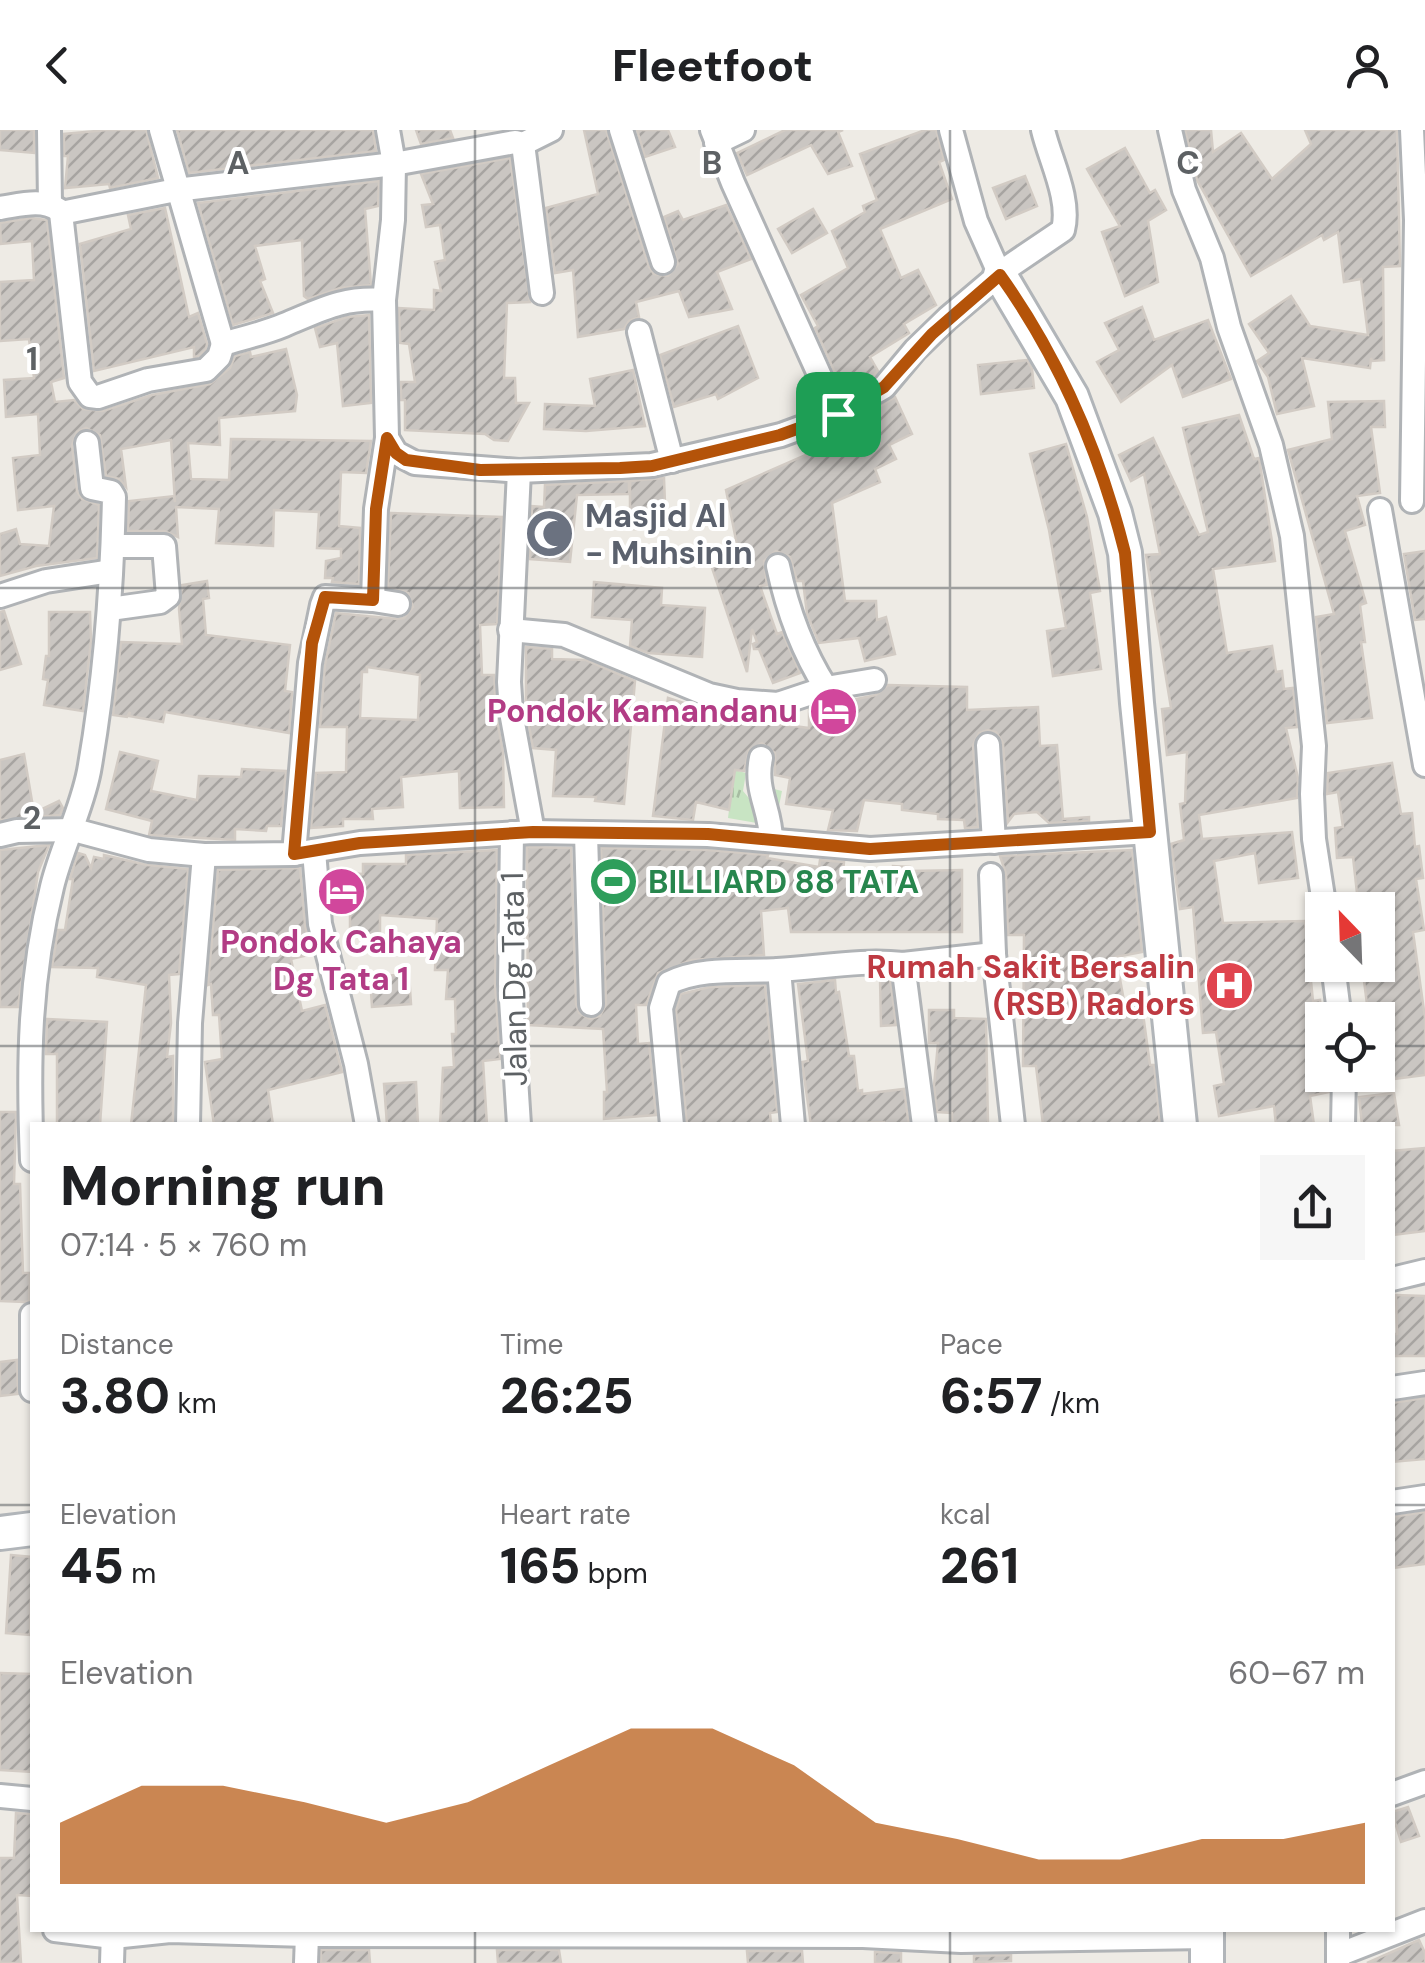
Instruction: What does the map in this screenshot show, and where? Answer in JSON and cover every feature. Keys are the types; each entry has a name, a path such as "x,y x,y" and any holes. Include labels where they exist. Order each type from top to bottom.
{"street":[{"path":"49,130 56,208 84,391 98,397 148,380 206,370 220,358 223,344 160,130"},
{"path":"373,600 376,509 387,438 384,300 394,220 394,164 388,130"},
{"path":"0,208 56,208 394,164 551,130"},
{"path":"622,130 663,262"},
{"path":"742,130 714,137 837,414"},
{"path":"951,130 976,221 995,268 1072,398 1115,513 1125,553 1180,1122"},
{"path":"387,438 396,453 416,463 519,471 620,468 672,461 780,435 837,414 884,387 995,268 1063,230 1066,217 1042,130"},
{"path":"1170,130 1184,190 1212,258 1229,327 1271,445 1292,536 1314,746 1314,839 1322,892"},
{"path":"1412,130 1419,366 1412,501"},
{"path":"516,139 542,293"},
{"path":"223,344 281,327 336,303 356,298 384,300"},
{"path":"639,332 672,461"},
{"path":"30,1122 32,1008 52,889 62,848 74,830 95,737 110,609 113,493 92,488 87,444"},
{"name":"Jalan Dg Tata 1","path":"519,471 510,630 511,712 522,833 510,984 519,1122"},
{"path":"1380,510 1425,765"},
{"path":"110,609 160,602 168,596 164,546 113,546"},
{"path":"778,566 806,648 826,688"},
{"path":"0,596 46,581 112,571"},
{"path":"366,1122 304,852 310,663 325,597 398,604"},
{"path":"510,630 564,635 709,695 737,702 778,704 826,688 874,680"},
{"path":"988,745 994,842"},
{"path":"762,758 758,788 770,822 770,840"},
{"path":"0,834 74,830 150,850 204,856 304,852 360,843 522,833 708,834 870,849 1150,832"},
{"path":"586,834 591,1004"},
{"path":"188,1122 190,1023 204,856"},
{"path":"991,874 994,954 1013,1122"},
{"path":"672,1122 662,1008 669,983 680,977 856,962 903,964 994,954"},
{"path":"903,964 924,1122"},
{"path":"779,970 793,1122"},
{"path":"1343,1122 1344,1092"},
{"path":"1395,1278 1425,1271"},
{"path":"1395,1388 1425,1383"},
{"path":"1395,1502 1425,1497"},
{"path":"0,1533 30,1529"},
{"path":"1395,1793 1425,1782"},
{"path":"0,1796 30,1800"},
{"path":"1338,1932 1338,1959 1425,1920"},
{"path":"112,1963 113,1933 844,1936 961,1952 1076,1951 1207,1943"},
{"path":"306,1963 307,1935"}],"green space":[{"path":"734,770 746,773 743,791 753,803 771,798 774,789 782,791 775,826 728,818"}],"building":[{"path":"0,130 34,130 34,153 0,150"},
{"path":"146,130 158,178 110,188 109,184 65,188 68,156 64,156 64,134"},
{"path":"177,130 373,130 376,151 189,173"},
{"path":"416,130 450,130 453,138 421,144"},
{"path":"584,130 606,130 654,274 668,276 678,264 664,217 678,211 683,220 726,205 751,259 717,272 732,309 689,317 679,291 636,302 639,317 629,321 624,329 578,337 573,270 555,273 546,208 598,194"},
{"path":"637,130 668,130 675,147 645,157"},
{"path":"785,130 843,130 838,132 852,166 828,174 811,145 747,175 737,153"},
{"path":"925,130 936,130 944,160 939,162 952,199 880,229 901,278 918,270 936,305 904,324 909,333 870,357 878,371 844,393 815,328 818,326 801,295 848,268 832,231 865,212 863,206 877,200 860,154"},
{"path":"1185,130 1211,130 1213,152 1241,133 1272,179 1311,144 1305,130 1397,130 1400,266 1383,267 1384,360 1371,358 1370,368 1302,358 1314,406 1277,414 1268,377 1257,361 1269,353 1249,324 1291,296 1310,326 1368,335 1361,279 1344,282 1338,232 1324,240 1322,235 1251,276 1197,180"},
{"path":"1125,148 1150,193 1155,190 1166,210 1148,221 1158,282 1125,296 1102,232 1120,226 1087,169"},
{"path":"510,158 530,302 507,303 504,378 515,378 516,403 529,403 508,441 494,440 485,434 405,430 401,382 415,382 409,344 400,343 399,308 434,310 434,290 441,291 435,262 445,260 440,225 426,227 422,205 433,204 421,174"},
{"path":"1025,176 1037,206 1006,219 993,188"},
{"path":"379,181 378,206 365,209 371,285 340,288 308,299 304,296 302,240 255,246 265,279 260,281 273,313 233,325 198,203"},
{"path":"165,208 189,317 198,313 206,349 194,357 194,347 94,371 80,244 131,229 128,215"},
{"path":"813,209 827,233 792,253 778,229"},
{"path":"31,218 47,220 64,378 51,382 55,402 74,400 83,409 103,411 152,395 210,384 230,368 235,356 250,352 251,357 286,349 297,395 295,411 219,418 220,445 188,443 191,479 229,480 231,439 371,441 366,473 341,472 339,526 360,528 359,584 325,578 326,561 341,558 341,549 317,548 319,512 274,510 273,546 216,543 219,509 176,507 178,537 164,531 128,531 129,501 174,496 175,502 171,440 121,449 126,487 119,479 106,476 100,435 86,428 77,432 72,445 77,491 82,499 99,505 97,558 36,566 0,576 0,534 16,529 20,544 49,546 54,506 18,510 13,458 40,455 38,414 6,417 4,380 34,378 29,339 0,341 0,282 34,280 32,241 1,244 0,223"},
{"path":"1142,307 1154,340 1208,320 1231,379 1183,397 1172,365 1121,402 1097,362 1119,350 1105,323"},
{"path":"369,315 371,403 343,406 337,343 320,347 315,328 347,317"},
{"path":"738,326 758,378 718,399 716,394 674,407 660,355"},
{"path":"1027,360 1034,388 981,394 978,365"},
{"path":"633,370 645,426 586,431 544,429 545,404 595,406 590,379"},
{"path":"895,397 912,434 889,445 896,459 875,469 880,482 832,503 845,601 876,601 877,620 886,617 895,654 865,661 859,638 819,643 807,614 803,581 797,581 790,557 776,551 764,561 767,585 760,586 777,634 782,632 800,673 773,683 759,649 754,649 757,642 752,629 747,672 706,550 737,545 726,490 879,423 873,411"},
{"path":"1384,401 1385,427 1371,427 1380,493 1357,496 1365,525 1345,531 1366,603 1360,605 1365,642 1361,642 1372,718 1327,723 1316,617 1334,614 1288,450 1332,439 1328,402"},
{"path":"1239,415 1254,459 1259,458 1275,561 1213,569 1227,653 1272,646 1276,672 1282,671 1284,689 1293,688 1297,727 1286,728 1298,778 1297,798 1199,815 1202,839 1292,832 1298,878 1259,883 1255,853 1214,861 1223,923 1305,921 1305,982 1311,982 1313,1001 1320,1002 1305,1002 1305,1092 1329,1092 1310,1096 1314,1122 1276,1122 1274,1106 1219,1116 1214,1086 1224,1084 1216,1032 1203,1033 1193,907 1180,909 1171,844 1184,840 1180,804 1185,803 1187,752 1167,755 1162,709 1171,708 1146,555 1160,554 1144,474 1131,481 1119,455 1153,438 1199,535 1208,532 1183,428"},
{"path":"1066,444 1087,517 1100,591 1090,593 1101,669 1053,676 1047,631 1066,628 1049,530 1030,454"},
{"path":"664,478 666,529 630,529 630,481"},
{"name":"Masjid Al - Muhsinin","path":"629,481 629,494 577,495 570,562 530,559 532,506 544,507 545,485"},
{"path":"391,513 502,517 497,624 480,625 482,675 494,675 503,753 504,807 460,808 459,771 401,777 403,807 372,809 373,819 343,819 343,826 311,828 316,773 346,772 347,727 320,727 325,665 336,613 404,618 413,607 408,593 388,587","holes":["367,667 420,675 418,720 360,718 362,672 367,672"]},
{"path":"1425,551 1425,619 1415,620 1404,554"},
{"path":"207,581 209,598 203,599 206,635 290,645 285,691 292,692 289,733 165,712 163,722 129,716 130,712 127,717 113,715 121,642 182,644 182,585"},
{"path":"594,582 662,588 661,605 705,608 702,657 648,653 630,646 632,620 592,617"},
{"path":"4,611 21,664 0,670 0,612"},
{"path":"49,612 90,612 91,641 83,711 44,705"},
{"path":"526,647 552,649 552,659 586,660 635,681 624,804 595,801 596,797 553,796 556,750 533,748 526,710"},
{"path":"888,685 967,687 967,710 1038,707 1040,746 1057,745 1063,819 1089,817 1089,821 1049,823 1037,812 1014,814 1008,822 1003,743 996,732 988,730 979,733 973,745 978,827 965,828 964,820 938,819 938,814 902,810 902,804 864,800 857,831 828,830 833,810 786,804 790,778 775,775 775,753 762,743 749,750 744,771 735,770 729,810 696,802 693,820 653,816 668,698 706,710 697,713 809,728 809,709 876,695"},
{"path":"120,752 158,761 151,791 197,800 199,776 241,777 242,769 286,771 281,826 267,826 266,831 235,829 235,840 149,835 152,821 106,809"},
{"path":"24,754 34,813 59,801 63,808 60,815 0,820 0,760"},
{"path":"1392,763 1401,814 1412,813 1423,878 1416,879 1424,930 1413,932 1425,1018 1425,1075 1395,1079 1395,1002 1367,1002 1364,982 1395,982 1395,892 1357,892 1353,857 1337,858 1335,828 1343,827 1338,792 1327,794 1328,773"},
{"path":"49,845 38,872 18,1007 0,1007 0,850"},
{"path":"527,847 571,848 576,1004 579,1013 590,1019 600,1016 606,1004 601,848 768,855 767,858 819,867 820,860 844,862 843,872 893,872 893,866 910,867 910,871 962,870 962,932 791,932 788,908 761,911 764,955 692,960 658,973 646,1005 636,1005 638,1044 649,1043 656,1115 604,1119 607,1092 603,1029 528,1025"},
{"path":"497,850 495,984 500,1059 483,1061 487,1122 440,1122 443,1068 454,1067 452,1034 456,1034 455,999 446,999 448,970 435,970 437,919 380,915 380,937 350,937 350,913 334,912 331,872 363,874 363,864 406,864 406,855"},
{"path":"1132,850 1142,952 1116,957 1124,1001 1141,999 1160,1122 1043,1122 1036,1066 1023,1066 1024,935 1008,935 1006,874 1000,856"},
{"path":"78,853 85,855 91,868 94,857 104,859 104,855 188,869 179,974 169,975 171,1023 167,1057 173,1056 173,1122 131,1122 146,985 97,977 98,968 52,967 58,930 65,930 70,879"},
{"path":"300,868 312,954 291,959 302,1011 325,1005 342,1072 268,1090 273,1122 214,1122 205,1062 222,1059 219,1015 213,1015 211,984 208,985 218,870"},
{"path":"409,974 411,1004 372,1007 370,977"},
{"path":"880,978 890,978 896,1025 881,1026"},
{"path":"835,980 849,1056 854,1056 858,1091 862,1090 862,1094 904,1089 909,1122 811,1122 802,1062 808,1061 798,984"},
{"path":"765,985 777,1112 770,1113 771,1122 687,1122 676,1010 681,994 710,987"},
{"path":"929,1010 954,1010 954,1018 986,1019 988,1122 952,1122 952,1113 937,1112 934,1086 938,1043 929,1043"},
{"path":"47,1019 107,1022 100,1122 57,1122 57,1054 46,1054"},
{"path":"416,1082 418,1122 387,1122 384,1084"},
{"path":"1394,1093 1399,1125 1362,1122 1359,1097"},
{"path":"0,1112 16,1112 14,1184 20,1184 23,1273 30,1273 29,1301 25,1302 0,1301"},
{"path":"1425,1148 1425,1231 1395,1235 1395,1151"},
{"path":"1396,1295 1425,1296 1425,1356 1395,1356"},
{"path":"17,1360 18,1394 0,1396 0,1362"},
{"path":"1425,1398 1425,1459 1395,1462 1395,1403"},
{"path":"1425,1512 1425,1564 1395,1568 1395,1517"},
{"path":"11,1555 30,1557 30,1635 6,1633"},
{"path":"0,1673 30,1674 30,1772 0,1770"},
{"path":"1408,1807 1419,1836 1401,1842 1395,1811"},
{"path":"16,1813 30,1814 30,1896 17,1895 21,1963 0,1963 0,1858 14,1858"},
{"path":"1419,1940 1425,1963 1367,1963"},
{"path":"321,1950 369,1950 370,1963 321,1963"},
{"path":"497,1950 559,1950 561,1963 498,1963"},
{"path":"747,1951 802,1951 803,1963 748,1963"},
{"path":"875,1952 901,1953 901,1963 875,1963"},
{"path":"1011,1955 1011,1961 974,1962 974,1956"}],"place":[{"name":"Masjid Al - Muhsinin","path":"550,534"},
{"name":"Pondok Kamandanu","path":"833,711"},
{"name":"BILLIARD 88 TATA","path":"613,882"},
{"name":"Pondok Cahaya Dg Tata 1","path":"341,892"},
{"name":"Rumah Sakit Bersalin (RSB) Radors","path":"1230,985"}],"route":[{"path":"1000,275 1072,398 1115,513 1125,553 1150,832 870,849 708,834 533,832 360,843 294,854 312,643 325,597 373,600 376,509 387,438 396,453 416,463 519,471 620,468 652,466 740,446 838,414 884,387 948,318 1000,275"}]}
